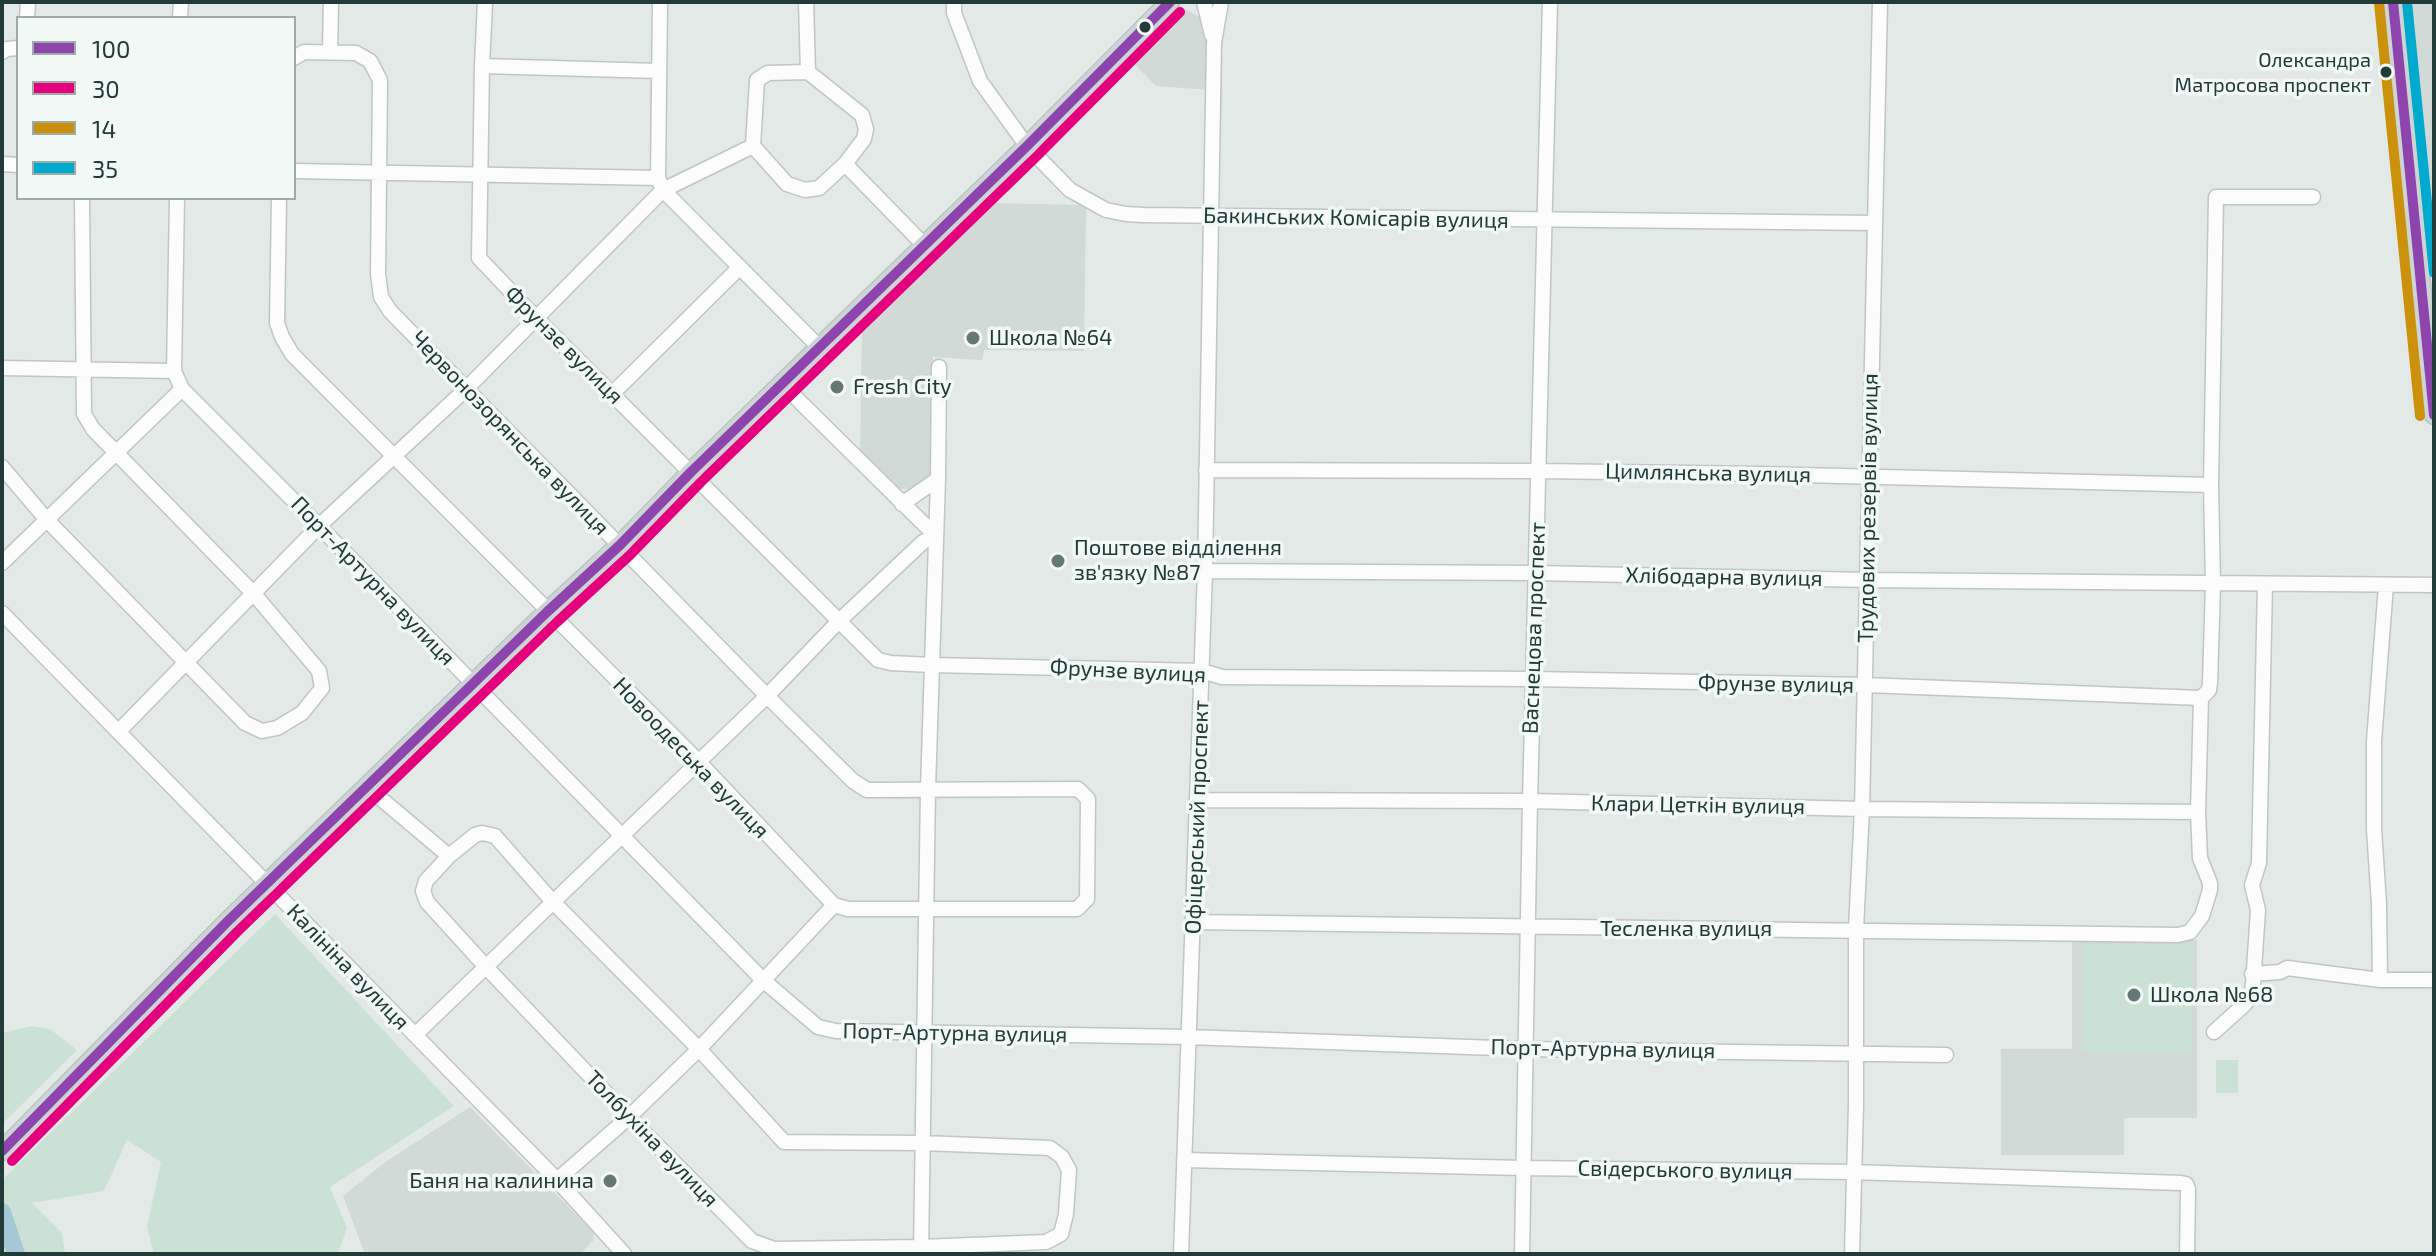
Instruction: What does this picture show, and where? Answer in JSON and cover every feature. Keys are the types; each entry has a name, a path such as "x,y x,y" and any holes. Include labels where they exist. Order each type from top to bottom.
{"main road":[{"path":"2393,2 2434,415"},
{"path":"2,1151 267,883 620,545 1169,3"}],"street":[{"path":"296,57 304,52 330,51 331,2"},
{"name":"Фрунзе вулиця","path":"485,2 479,258 878,660 931,665 1202,671 1222,677 1865,685 2201,698"},
{"path":"660,2 660,184"},
{"path":"806,2 808,72"},
{"name":"Бакинських Комісарів вулиця","path":"954,2 954,13 980,81 1027,146 1070,190 1106,210 1126,214 1213,216 1874,223"},
{"path":"1204,2 1214,43"},
{"path":"1214,43 1221,2"},
{"name":"Васнецова проспект","path":"1522,1254 1550,2"},
{"name":"Трудових резервів вулиця","path":"1852,1254 1856,929 1862,809 1880,2"},
{"name":"Офіцерський проспект","path":"1181,1254 1205,571 1214,43"},
{"name":"Червонозорянська вулиця","path":"330,51 356,53 370,61 380,80 378,274 381,297 390,311 853,781 867,790 928,789"},
{"path":"482,66 659,71"},
{"path":"808,72 862,115 865,120 864,139 845,164 819,188 799,190 787,184 753,146 757,80 768,73 808,72"},
{"path":"119,731 319,526 466,389 660,184 753,146"},
{"path":"845,164 925,246"},
{"path":"296,171 480,175 660,184 820,348"},
{"path":"2198,812 2201,698 2209,690 2210,683 2213,584 2211,485 2216,197 2313,197"},
{"path":"2,467 46,519 245,723 262,731 277,728 302,713 322,688 319,671 254,594 115,453 84,414 82,200"},
{"name":"Порт-Артурна вулиця","path":"177,200 174,371 182,389 764,981 818,1027 836,1031 1188,1037 1525,1049 1946,1055"},
{"name":"Новоодеська вулиця","path":"279,200 277,323 292,354 699,762 834,905"},
{"path":"612,394 740,267"},
{"path":"921,1251 928,789 939,367"},
{"path":"2,368 174,371"},
{"path":"782,384 936,536"},
{"path":"2,563 182,389"},
{"name":"Цимлянська вулиця","path":"1206,470 1869,475 2211,485"},
{"path":"902,504 938,479"},
{"path":"415,1035 767,696 838,622 923,542 936,536"},
{"name":"Хлібодарна вулиця","path":"1205,571 2434,585"},
{"path":"2214,1032 2251,996 2258,910 2252,885 2259,863 2265,584"},
{"path":"2380,980 2374,741 2386,585"},
{"name":"Калініна вулиця","path":"2,613 557,1180 624,1254"},
{"path":"367,787 449,856"},
{"path":"557,1180 629,1117 699,1049 834,905 848,909 1077,909 1087,899 1088,799 1078,789 928,789"},
{"name":"Клари Цеткін вулиця","path":"1197,800 1530,801 1862,809 2198,812"},
{"name":"Тесленка вулиця","path":"1193,922 2178,935 2190,932 2198,922 2210,890 2200,858 2198,812"},
{"name":"Толбухіна вулиця","path":"475,835 495,836 553,902 699,1049 784,1142 1050,1148 1062,1157 1069,1170 1061,1234 1046,1242 921,1251 774,1249 752,1241 629,1117 425,898 423,891 426,881 449,856 475,835"},
{"path":"2252,974 2280,972 2287,968 2380,980 2434,980"},
{"name":"Свідерського вулиця","path":"1184,1160 1853,1172 2186,1184 2187,1254"}],"shaded area":[{"path":"2406,2 2434,2 2434,263"},
{"path":"1179,6 1206,20 1210,90 1156,86 1126,56"},
{"name":"Школа №64","path":"985,203 1086,205 1084,351 984,350 982,360 933,357 931,490 890,488 860,456 862,326"},
{"name":"Школа №68","path":"2072,940 2197,940 2197,1118 2124,1118 2124,1155 2001,1155 2001,1049 2072,1049"},
{"path":"470,1107 594,1233 593,1241 580,1254 365,1254 343,1196 384,1163"}],"green space":[{"path":"275,914 454,1106 330,1187 347,1228 338,1254 154,1254 147,1227 161,1162 127,1140 104,1191 32,1203 62,1233 65,1254 2,1254 2,1180"},
{"path":"2084,944 2193,945 2192,1054 2083,1052"},
{"path":"31,1026 50,1029 77,1050 2,1124 2,1033"},
{"path":"2216,1060 2238,1060 2238,1093 2216,1093"}],"waterway":[{"path":"2,1212 16,1254"}],"transit line":[{"name":"100","path":"2,1151 227,922 620,545 1170,2"},
{"name":"100","path":"2393,2 2434,415"},
{"name":"35","path":"2407,2 2434,273"},
{"name":"14","path":"2379,3 2420,416"},
{"name":"30","path":"12,1161 237,932 630,555 1180,12"}],"place":[{"name":"Олександра Матросова проспект","path":"2386,72"},
{"name":"Школа №64","path":"973,338"},
{"name":"Fresh City","path":"837,387"},
{"name":"Поштове відділення зв'язку №87","path":"1058,561"},
{"name":"Школа №68","path":"2134,995"},
{"name":"Баня на калинина","path":"610,1181"}]}
